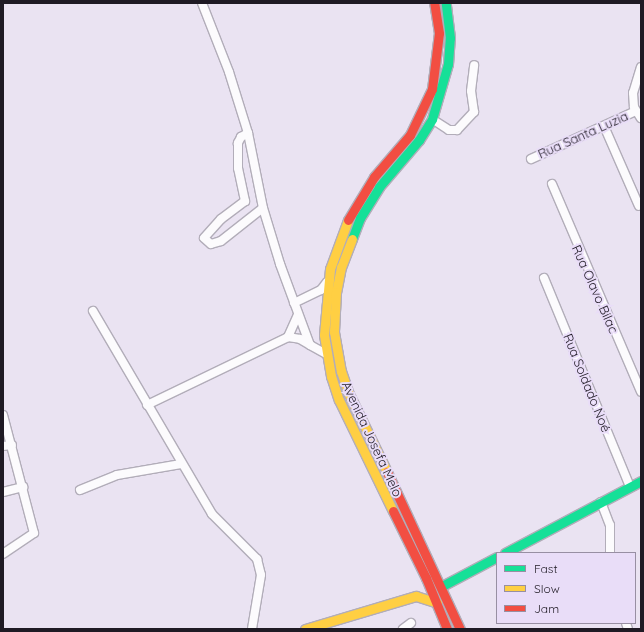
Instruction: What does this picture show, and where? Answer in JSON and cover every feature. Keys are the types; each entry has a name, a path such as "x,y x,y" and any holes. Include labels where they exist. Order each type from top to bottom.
{"main road":[{"name":"Avenida Josefa Melo","path":"434,3 439,33 432,89 410,135 374,177 348,219 338,242 327,282 324,315 326,354 339,400 427,580 447,629"},
{"name":"Avenida Josefa Melo","path":"446,3 450,38 448,64 432,119 419,140 379,187 360,218 341,267 336,292 334,332 341,370 349,394 442,586 460,629"},
{"path":"507,552 641,481"},
{"path":"442,586 496,558"},
{"path":"304,629 331,625 416,596 427,580"},
{"path":"416,596 437,603"}],"street":[{"path":"202,3 228,72 248,133 263,208 298,316 310,345"},
{"path":"432,119 449,130 457,130 474,112 471,90 474,65"},
{"path":"641,67 633,93 636,111 641,118"},
{"name":"Rua Santa Luzia","path":"531,159 636,111"},
{"path":"604,126 639,206"},
{"path":"248,133 241,137 238,143 238,168 245,201 221,219 204,238 211,244 220,241 263,208"},
{"name":"Rua Olavo Bilac","path":"552,184 641,392"},
{"name":"Rua Soldado Noé","path":"544,278 630,487"},
{"path":"294,303 320,290 327,282"},
{"path":"93,311 181,464 212,514 259,563 261,575 252,629"},
{"path":"288,337 298,316"},
{"path":"147,405 288,337 300,339 326,354"},
{"path":"3,415 7,445 23,487 34,533 3,554"},
{"path":"80,490 117,475 181,464"},
{"path":"3,492 23,487"},
{"path":"601,502 610,526 610,552"},
{"path":"403,629 411,623"}],"traffic: fast":[{"path":"352,239 360,218 379,187 419,140 432,119 448,64 450,38 446,3"},
{"path":"507,552 641,481"},
{"path":"442,586 496,558"}],"traffic: slow":[{"path":"348,220 330,269 324,335 331,376 339,400 393,511"},
{"path":"352,239 341,267 336,292 334,332 341,371 349,394 387,472"},
{"path":"305,629 416,596 437,603"}],"traffic: jam":[{"path":"348,220 374,177 410,135 432,89 439,33 434,3"},
{"path":"387,472 460,629"},
{"path":"393,511 426,578 447,629"}]}
